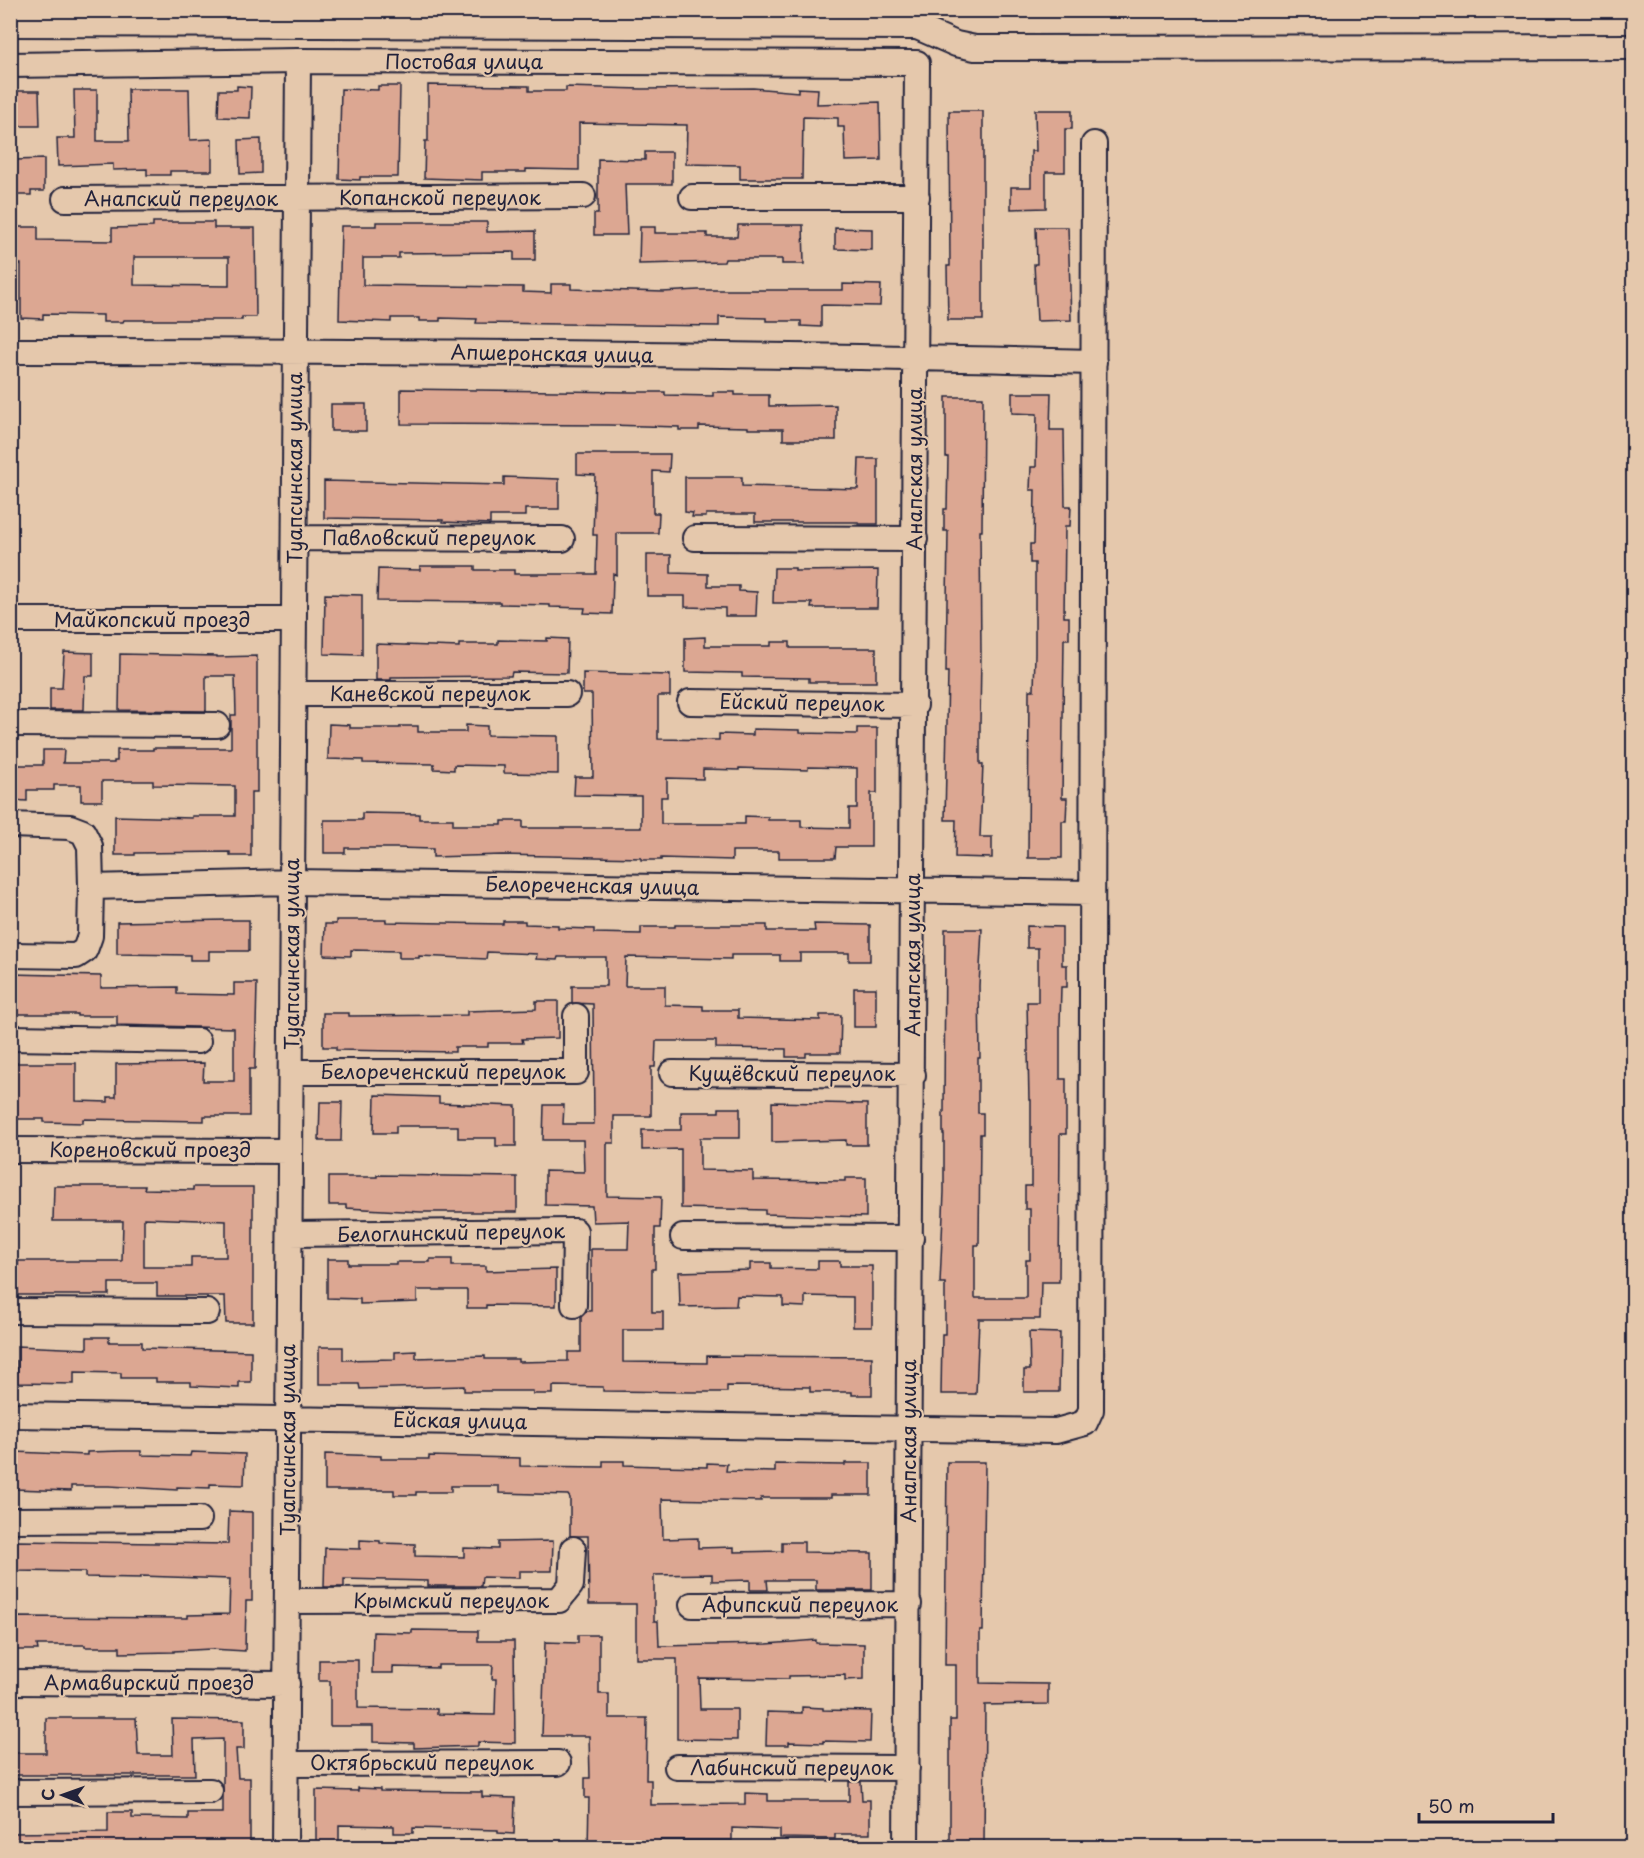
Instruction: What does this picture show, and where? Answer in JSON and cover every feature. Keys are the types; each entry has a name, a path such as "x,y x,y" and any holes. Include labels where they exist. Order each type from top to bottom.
{"street":[{"name":"Постовая улица","path":"10,24 294,18 917,19"},
{"path":"917,19 956,44 975,48 1634,47"},
{"name":"Постовая улица","path":"10,65 298,62 917,63"},
{"name":"Туапсинская улица","path":"285,1848 298,62"},
{"name":"Анапская улица","path":"906,1848 913,1075 917,63"},
{"name":"Ейская улица","path":"10,1415 1056,1431 1085,1423 1091,1410 1094,144"},
{"name":"Копанской переулок","path":"297,199 583,196"},
{"path":"692,197 917,197"},
{"name":"Анапский переулок","path":"65,199 297,199"},
{"name":"Апшеронская улица","path":"10,351 295,351 916,358 1094,363"},
{"name":"Павловский переулок","path":"295,538 562,539"},
{"path":"695,538 915,539"},
{"name":"Майкопский проезд","path":"10,620 294,620"},
{"name":"Каневской переулок","path":"294,694 567,694"},
{"name":"Ейский переулок","path":"690,702 915,705"},
{"path":"10,724 217,725"},
{"path":"10,825 70,827 83,832 90,846 91,887 90,936 85,950 76,956 10,955"},
{"name":"Белореченская улица","path":"91,887 292,882 1092,893"},
{"name":"Белореченский переулок","path":"291,1072 576,1072 576,1016"},
{"path":"10,1038 198,1041"},
{"name":"Кущёвский переулок","path":"672,1073 913,1075"},
{"name":"Кореновский проезд","path":"10,1150 290,1151"},
{"name":"Белоглинский переулок","path":"290,1234 575,1231 574,1305"},
{"path":"683,1237 911,1238"},
{"path":"10,1311 207,1312"},
{"path":"10,1520 199,1520"},
{"name":"Крымский переулок","path":"287,1601 559,1600 571,1585 573,1549"},
{"name":"Афипский переулок","path":"692,1605 909,1604"},
{"name":"Армавирский проезд","path":"10,1682 286,1684"},
{"name":"Октябрьский переулок","path":"286,1764 558,1763"},
{"name":"Лабинский переулок","path":"677,1767 907,1768"},
{"path":"10,1792 210,1791"}],"building":[{"path":"428,85 529,86 529,91 566,91 566,87 753,88 798,92 798,88 818,89 817,104 880,102 881,160 845,161 844,127 838,127 838,118 803,117 802,179 740,179 740,165 686,164 687,125 579,123 579,170 526,169 526,172 482,172 482,180 424,178 425,141 428,141"},
{"path":"237,86 251,87 250,118 218,117 219,90 237,90"},
{"path":"378,86 400,86 398,177 339,179 341,89 378,90"},
{"path":"128,89 189,89 190,140 212,139 212,171 170,171 170,175 147,175 147,169 113,170 113,164 58,166 57,138 75,138 74,90 97,90 97,141 129,141"},
{"path":"15,91 39,91 40,126 16,126"},
{"path":"1035,110 1072,110 1072,129 1065,129 1065,172 1046,172 1046,208 1011,209 1011,187 1031,187 1031,151 1036,151"},
{"path":"949,111 983,111 983,320 948,320"},
{"path":"261,139 261,173 240,174 239,140"},
{"path":"645,152 672,152 672,184 625,184 627,235 594,235 594,214 598,214 598,159 645,160"},
{"path":"44,159 44,191 31,191 31,195 16,195 16,160"},
{"path":"153,222 214,222 214,228 255,228 256,317 242,317 242,320 124,320 123,322 103,322 103,315 43,314 43,319 21,318 21,264 15,264 15,227 38,227 38,240 112,241 112,228 153,227","holes":["134,257 229,257 229,286 134,285"]},
{"path":"376,222 487,222 487,232 535,231 535,260 514,260 514,252 399,253 399,258 363,258 363,285 523,287 523,292 551,293 551,284 571,284 571,289 663,292 843,290 843,284 881,285 880,306 821,305 821,327 801,326 801,321 719,317 719,326 476,323 477,319 440,318 440,321 419,321 419,318 391,318 391,322 339,320 341,226 376,226"},
{"path":"738,225 803,225 804,264 782,264 782,259 725,259 724,262 639,264 640,227 655,227 655,233 707,233 707,237 737,237"},
{"path":"1036,227 1068,227 1071,320 1037,321 1034,264 1037,264"},
{"path":"835,228 872,229 872,250 835,249"},
{"path":"401,389 665,392 665,395 713,396 713,392 735,392 735,395 769,395 769,406 836,405 836,440 783,440 783,429 748,429 748,427 699,426 699,430 679,430 679,427 609,425 401,424"},
{"path":"1012,393 1051,393 1050,430 1064,430 1065,506 1071,506 1070,526 1065,526 1064,617 1069,617 1069,639 1064,639 1062,798 1067,798 1066,821 1062,821 1062,858 1028,858 1029,690 1034,690 1035,654 1035,563 1030,563 1030,544 1034,544 1035,490 1030,490 1031,467 1036,467 1037,414 1012,413"},
{"path":"946,397 983,397 982,531 980,531 980,764 983,764 980,837 992,837 992,858 955,857 956,820 945,820 948,672 946,672 948,531 944,531 944,509 947,509 948,457 946,457"},
{"path":"331,404 366,404 366,431 331,431"},
{"path":"577,454 670,454 669,472 653,471 653,513 659,513 658,533 617,533 617,575 613,574 612,614 584,613 585,608 500,604 500,602 377,601 378,569 420,570 420,566 475,566 475,570 514,570 514,574 596,574 597,535 593,535 595,475 577,474"},
{"path":"859,459 878,459 878,524 755,522 755,514 706,514 706,517 692,517 693,513 685,512 685,477 742,477 742,486 858,489"},
{"path":"504,477 559,479 559,509 525,509 525,516 490,516 490,524 443,522 443,520 324,518 324,481 504,485"},
{"path":"647,555 671,555 671,573 708,574 708,586 739,586 739,591 757,592 756,616 725,616 725,608 685,607 685,596 647,596"},
{"path":"774,568 795,568 795,571 878,570 877,608 811,608 812,603 773,603"},
{"path":"325,594 362,595 362,655 324,654"},
{"path":"705,637 705,646 771,646 771,642 790,642 790,648 876,648 876,682 809,682 809,678 742,677 742,673 685,672 685,638"},
{"path":"547,638 568,639 567,673 512,672 511,676 391,677 391,680 376,680 376,644 459,647 459,644 498,644 498,640 547,641"},
{"path":"64,652 93,653 93,676 85,676 84,710 50,710 50,688 62,688"},
{"path":"120,654 257,656 257,792 251,792 251,856 230,856 230,852 115,855 115,816 192,818 192,816 235,816 235,786 153,785 153,781 102,781 102,801 81,801 81,785 54,785 54,790 27,790 27,801 10,800 10,765 43,765 43,750 64,750 63,763 114,763 117,761 117,750 231,748 231,715 236,715 235,676 206,676 206,711 119,710"},
{"path":"583,673 670,675 670,696 658,696 658,739 719,740 719,734 753,735 753,729 857,734 857,728 877,728 877,793 871,793 871,847 836,847 835,858 779,858 779,851 732,851 732,860 661,858 661,860 641,860 641,858 502,855 433,857 433,849 397,848 345,848 345,853 324,853 324,820 362,820 362,813 419,814 419,819 453,819 453,825 502,825 502,821 523,821 523,828 641,828 641,796 574,795 575,777 593,777 592,694 583,694","holes":["857,768 857,808 849,808 849,828 801,827 801,820 768,820 768,817 745,816 745,824 661,824 661,797 667,797 667,778 703,779 703,769"]},
{"path":"329,724 350,725 350,728 418,726 418,732 466,732 466,725 487,726 487,735 558,736 558,774 504,773 504,766 454,765 454,770 434,769 434,764 363,763 363,760 328,759"},
{"path":"249,920 249,951 209,951 209,960 190,960 190,955 117,954 117,922"},
{"path":"336,920 503,924 503,921 525,921 525,924 558,925 558,928 594,929 594,933 641,934 641,927 675,927 675,925 767,925 767,931 815,931 814,924 870,925 870,961 849,961 849,953 800,953 800,961 780,961 780,955 731,955 731,959 626,957 625,986 665,986 665,1005 703,1006 703,1010 738,1010 738,1018 820,1020 820,1015 841,1015 840,1053 806,1053 806,1057 786,1057 786,1049 716,1048 716,1041 656,1041 655,1067 651,1067 651,1116 614,1116 614,1143 607,1143 607,1196 661,1197 660,1228 655,1228 652,1312 663,1312 663,1330 623,1330 623,1362 707,1363 707,1356 872,1357 872,1395 852,1395 852,1392 810,1392 810,1387 727,1386 727,1392 693,1392 603,1391 603,1387 553,1386 553,1394 533,1394 533,1391 464,1391 464,1386 360,1389 359,1384 319,1384 319,1347 343,1347 343,1360 395,1359 395,1352 416,1351 416,1358 485,1356 485,1359 518,1359 518,1362 568,1361 568,1352 581,1352 581,1317 587,1311 591,1311 591,1249 628,1249 629,1221 593,1222 592,1206 545,1205 545,1171 584,1172 583,1140 543,1140 544,1105 564,1105 563,1124 594,1124 593,1004 572,1003 572,986 606,986 606,957 558,957 557,960 536,959 537,954 487,952 486,959 419,956 419,958 399,958 399,951 351,950 351,956 324,955 325,924 336,924"},
{"path":"1027,926 1062,927 1062,965 1067,965 1067,987 1061,987 1060,1023 1060,1079 1066,1079 1066,1134 1060,1134 1059,1282 1041,1282 1040,1319 979,1319 976,1394 941,1394 942,1334 945,1334 945,1283 940,1283 944,1192 945,929 982,929 978,1113 983,1113 983,1134 980,1134 979,1245 975,1245 975,1298 1026,1298 1026,1260 1030,1260 1030,1209 1025,1209 1025,1186 1031,1186 1031,1100 1029,1100 1027,1002 1038,1002 1038,948 1027,948"},
{"path":"10,974 101,976 101,988 177,987 177,994 234,995 234,983 257,983 255,1069 249,1069 249,1116 204,1116 204,1121 83,1119 83,1123 44,1122 44,1119 10,1119 10,1063 76,1063 76,1101 108,1102 108,1097 116,1097 116,1064 204,1063 203,1081 234,1081 234,1028 117,1025 117,1016 10,1014"},
{"path":"854,988 876,988 876,1027 854,1027"},
{"path":"536,1001 558,1001 558,1038 522,1039 523,1043 488,1043 488,1047 455,1047 455,1052 336,1050 336,1047 323,1047 323,1013 349,1013 349,1016 467,1015 467,1011 536,1009"},
{"path":"375,1095 439,1097 439,1103 516,1106 516,1146 496,1146 496,1138 458,1138 458,1126 396,1126 396,1133 374,1133"},
{"path":"320,1102 342,1102 341,1141 319,1141"},
{"path":"772,1102 867,1104 867,1145 846,1145 846,1140 772,1142"},
{"path":"719,1108 740,1108 740,1138 700,1138 700,1170 753,1171 753,1180 845,1181 845,1178 866,1178 866,1217 765,1214 765,1210 681,1208 681,1149 642,1150 642,1130 681,1130 681,1112 719,1112"},
{"path":"377,1175 517,1177 517,1212 421,1212 329,1205 329,1177 377,1177"},
{"path":"54,1186 145,1186 144,1189 193,1190 193,1187 253,1187 253,1323 226,1323 225,1296 157,1296 157,1283 109,1283 109,1295 18,1295 18,1261 122,1261 123,1221 53,1221","holes":["144,1218 226,1221 226,1257 191,1257 191,1267 144,1267"]},
{"path":"327,1259 348,1259 348,1264 396,1264 396,1262 430,1262 430,1259 452,1259 452,1266 486,1266 486,1271 556,1269 556,1306 486,1305 486,1308 467,1308 467,1290 417,1290 417,1302 360,1304 360,1299 327,1298"},
{"path":"818,1261 840,1261 840,1266 872,1266 872,1327 853,1327 853,1297 805,1296 805,1307 783,1306 783,1297 737,1296 736,1306 680,1307 679,1272 750,1270 750,1263 771,1263 771,1268 818,1269"},
{"path":"1029,1332 1060,1333 1059,1392 1024,1392 1024,1370 1030,1370"},
{"path":"87,1337 109,1337 109,1342 142,1342 142,1348 251,1351 251,1382 239,1382 239,1388 191,1386 191,1382 156,1382 156,1378 121,1378 121,1373 74,1372 74,1384 17,1383 17,1346 87,1349"},
{"path":"141,1451 141,1455 190,1456 191,1452 245,1454 244,1485 210,1484 210,1488 177,1487 177,1490 109,1486 71,1486 71,1491 14,1489 15,1452 87,1455 87,1452"},
{"path":"325,1454 381,1456 381,1459 429,1459 429,1456 520,1458 520,1466 603,1467 603,1461 624,1461 624,1465 707,1467 707,1463 727,1464 726,1471 775,1472 775,1464 871,1463 871,1495 831,1495 831,1498 761,1498 761,1501 662,1499 663,1539 698,1538 698,1548 734,1547 734,1552 782,1551 782,1542 804,1542 804,1552 872,1553 872,1590 816,1590 816,1580 767,1580 768,1590 750,1590 750,1580 712,1581 712,1574 654,1575 654,1621 658,1621 659,1646 767,1644 816,1640 816,1643 864,1644 864,1679 845,1680 845,1675 789,1676 789,1679 699,1678 700,1709 737,1709 737,1740 677,1739 677,1659 636,1659 636,1604 589,1604 588,1536 570,1536 570,1498 568,1495 499,1493 499,1486 451,1486 451,1492 416,1492 416,1495 394,1495 394,1490 325,1490"},
{"path":"947,1462 985,1462 983,1631 980,1631 980,1683 1048,1684 1048,1704 985,1705 984,1848 950,1848 950,1720 956,1720 956,1665 945,1665"},
{"path":"229,1511 252,1512 252,1601 246,1601 245,1651 211,1649 120,1653 120,1647 85,1647 85,1645 37,1645 38,1650 16,1650 15,1617 188,1618 188,1615 229,1614 230,1579 85,1577 85,1572 16,1571 17,1541 228,1544"},
{"path":"360,1540 415,1544 415,1556 464,1557 464,1548 498,1549 498,1542 553,1541 552,1571 519,1571 519,1578 482,1577 481,1586 428,1586 428,1581 344,1579 344,1587 324,1587 325,1548 360,1549"},
{"path":"412,1630 478,1631 478,1641 514,1641 515,1743 478,1742 478,1746 414,1748 414,1743 373,1742 373,1726 330,1726 330,1681 319,1681 319,1660 358,1660 358,1708 437,1709 437,1714 495,1715 496,1679 492,1679 493,1665 438,1665 438,1668 393,1667 393,1673 372,1673 373,1632 412,1633"},
{"path":"578,1635 599,1635 599,1694 609,1694 609,1718 647,1718 646,1780 651,1780 651,1805 745,1804 745,1793 768,1794 768,1801 849,1801 849,1782 861,1782 862,1800 870,1800 870,1834 835,1834 835,1839 780,1838 780,1830 732,1828 732,1840 660,1840 660,1848 588,1848 589,1798 585,1798 585,1778 590,1778 589,1736 542,1736 545,1642 578,1643"},
{"path":"802,1707 871,1711 870,1742 823,1741 823,1743 789,1742 789,1745 766,1745 767,1712 802,1713"},
{"path":"46,1718 136,1718 138,1755 173,1755 172,1719 244,1720 244,1749 236,1749 238,1778 250,1778 250,1848 10,1848 10,1833 108,1832 108,1812 132,1812 132,1818 188,1819 188,1813 223,1813 223,1739 194,1740 195,1775 10,1775 10,1753 46,1753"},
{"path":"358,1788 380,1789 380,1791 482,1792 482,1797 515,1798 514,1834 498,1833 498,1830 413,1828 413,1833 394,1833 394,1826 339,1825 339,1848 316,1848 316,1790 358,1791"}]}
